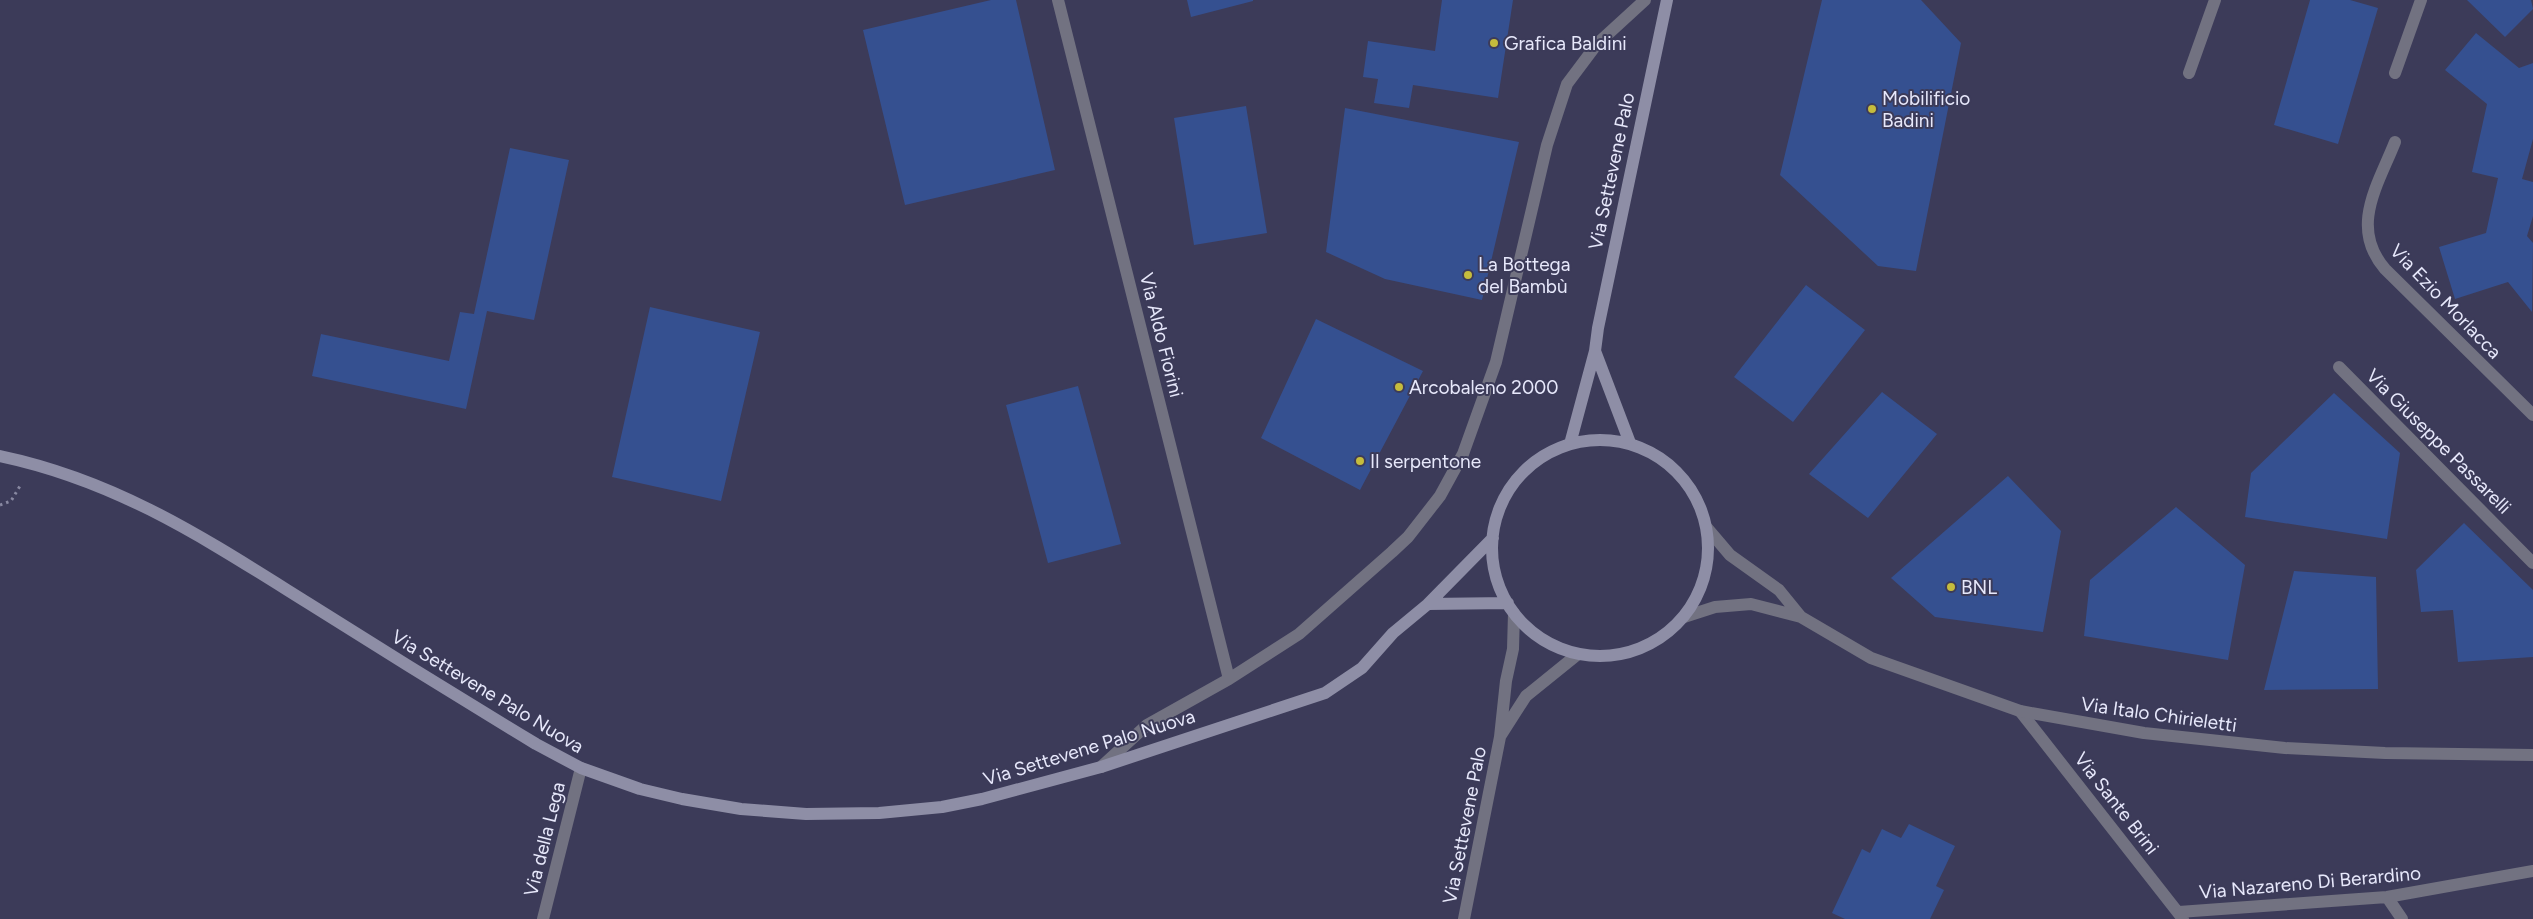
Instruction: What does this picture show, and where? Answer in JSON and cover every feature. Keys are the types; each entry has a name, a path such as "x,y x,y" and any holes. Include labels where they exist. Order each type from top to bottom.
{"main road":[{"name":"Via Settevene Palo","path":"1570,444 1595,351 1598,328 1666,0"},
{"path":"1595,351 1630,444"},
{"path":"1589,440 1608,440 1630,444 1658,456 1682,476 1700,504 1707,528 1709,557 1700,588 1684,617 1662,636 1629,652 1605,656 1578,654 1552,644 1531,631 1511,608 1499,586 1494,568 1492,538 1500,507 1509,490 1524,472 1544,456 1570,444 1589,440"},
{"name":"Via Settevene Palo Nuova","path":"0,456 94,483 154,510 224,550 529,740 581,768 640,789 702,803 774,813 843,815 897,812 962,803 1042,784 1101,767 1325,693 1362,668 1393,633 1428,604 1492,538"},
{"path":"1428,604 1511,608"}],"street":[{"name":"Via Aldo Fiorini","path":"1058,0 1229,679"},
{"path":"1101,767 1146,725 1229,679 1299,634 1392,552 1440,496 1464,454 1491,380 1547,145 1567,84 1597,44 1645,0"},
{"path":"2189,73 2215,0"},
{"path":"2395,73 2421,0"},
{"name":"Via Ezio Morlacca","path":"2395,142 2368,214 2366,227 2372,250 2385,269 2533,415"},
{"name":"Via Giuseppe Passarelli","path":"2339,367 2533,563"},
{"path":"1707,528 1730,555 1779,590 1801,617"},
{"path":"1684,617 1715,607 1751,604 1801,617"},
{"name":"Via Settevene Palo","path":"1464,919 1500,737 1506,681 1513,649 1511,608"},
{"name":"Via Italo Chirieletti","path":"1801,617 1871,658 2020,711 2165,736 2285,748 2385,753 2533,755"},
{"path":"1500,737 1526,696 1578,654"},
{"name":"Via Sante Brini","path":"2020,711 2181,916"},
{"name":"Via della Lega","path":"543,919 581,768"},
{"name":"Via Nazareno Di Berardino","path":"2181,916 2387,897 2533,871"},
{"path":"2387,897 2402,919"}],"building":[{"path":"991,0 1016,0 1055,170 905,205 863,30"},
{"path":"1187,0 1253,0 1253,1 1191,17"},
{"path":"1442,0 1513,0 1498,98 1413,85 1409,108 1374,103 1378,79 1363,77 1368,41 1435,51"},
{"name":"Mobilificio Badini","path":"1822,0 1921,0 1961,43 1916,271 1878,266 1780,175"},
{"path":"2310,0 2350,0 2378,8 2338,144 2274,125"},
{"path":"2467,0 2531,0 2533,9 2505,37"},
{"path":"2476,33 2519,68 2533,63 2533,139 2522,179 2533,182 2533,216 2527,236 2533,243 2532,312 2508,282 2455,299 2439,247 2486,233 2498,178 2472,172 2487,104 2445,70"},
{"path":"1246,106 1267,233 1194,245 1174,118"},
{"path":"1345,108 1519,142 1482,300 1385,279 1326,252"},
{"path":"510,148 569,160 534,320 487,311 466,409 312,376 321,334 449,361 460,312 474,314"},
{"path":"1806,285 1865,330 1793,422 1734,377"},
{"path":"650,307 760,332 721,501 612,477"},
{"path":"1316,319 1423,371 1360,490 1261,438"},
{"path":"1078,386 1121,544 1048,563 1006,405"},
{"path":"1882,392 1937,434 1868,518 1809,474"},
{"path":"2334,393 2400,453 2387,539 2245,517 2251,473"},
{"path":"2008,476 2061,531 2043,632 1935,617 1891,578"},
{"path":"2176,507 2245,565 2228,660 2084,636 2090,580"},
{"path":"2464,523 2533,590 2533,657 2458,662 2453,610 2421,612 2416,570"},
{"path":"2294,571 2376,577 2378,689 2264,690"},
{"path":"1909,824 1955,846 1936,886 1944,890 1930,919 1845,919 1832,913 1862,849 1870,853 1882,829 1901,838"}],"place":[{"name":"Grafica Baldini","path":"1494,43"},
{"name":"Mobilificio Badini","path":"1872,109"},
{"name":"La Bottega del Bambù","path":"1468,275"},
{"name":"Arcobaleno 2000","path":"1399,387"},
{"name":"Il serpentone","path":"1360,461"},
{"name":"BNL","path":"1951,587"}]}
